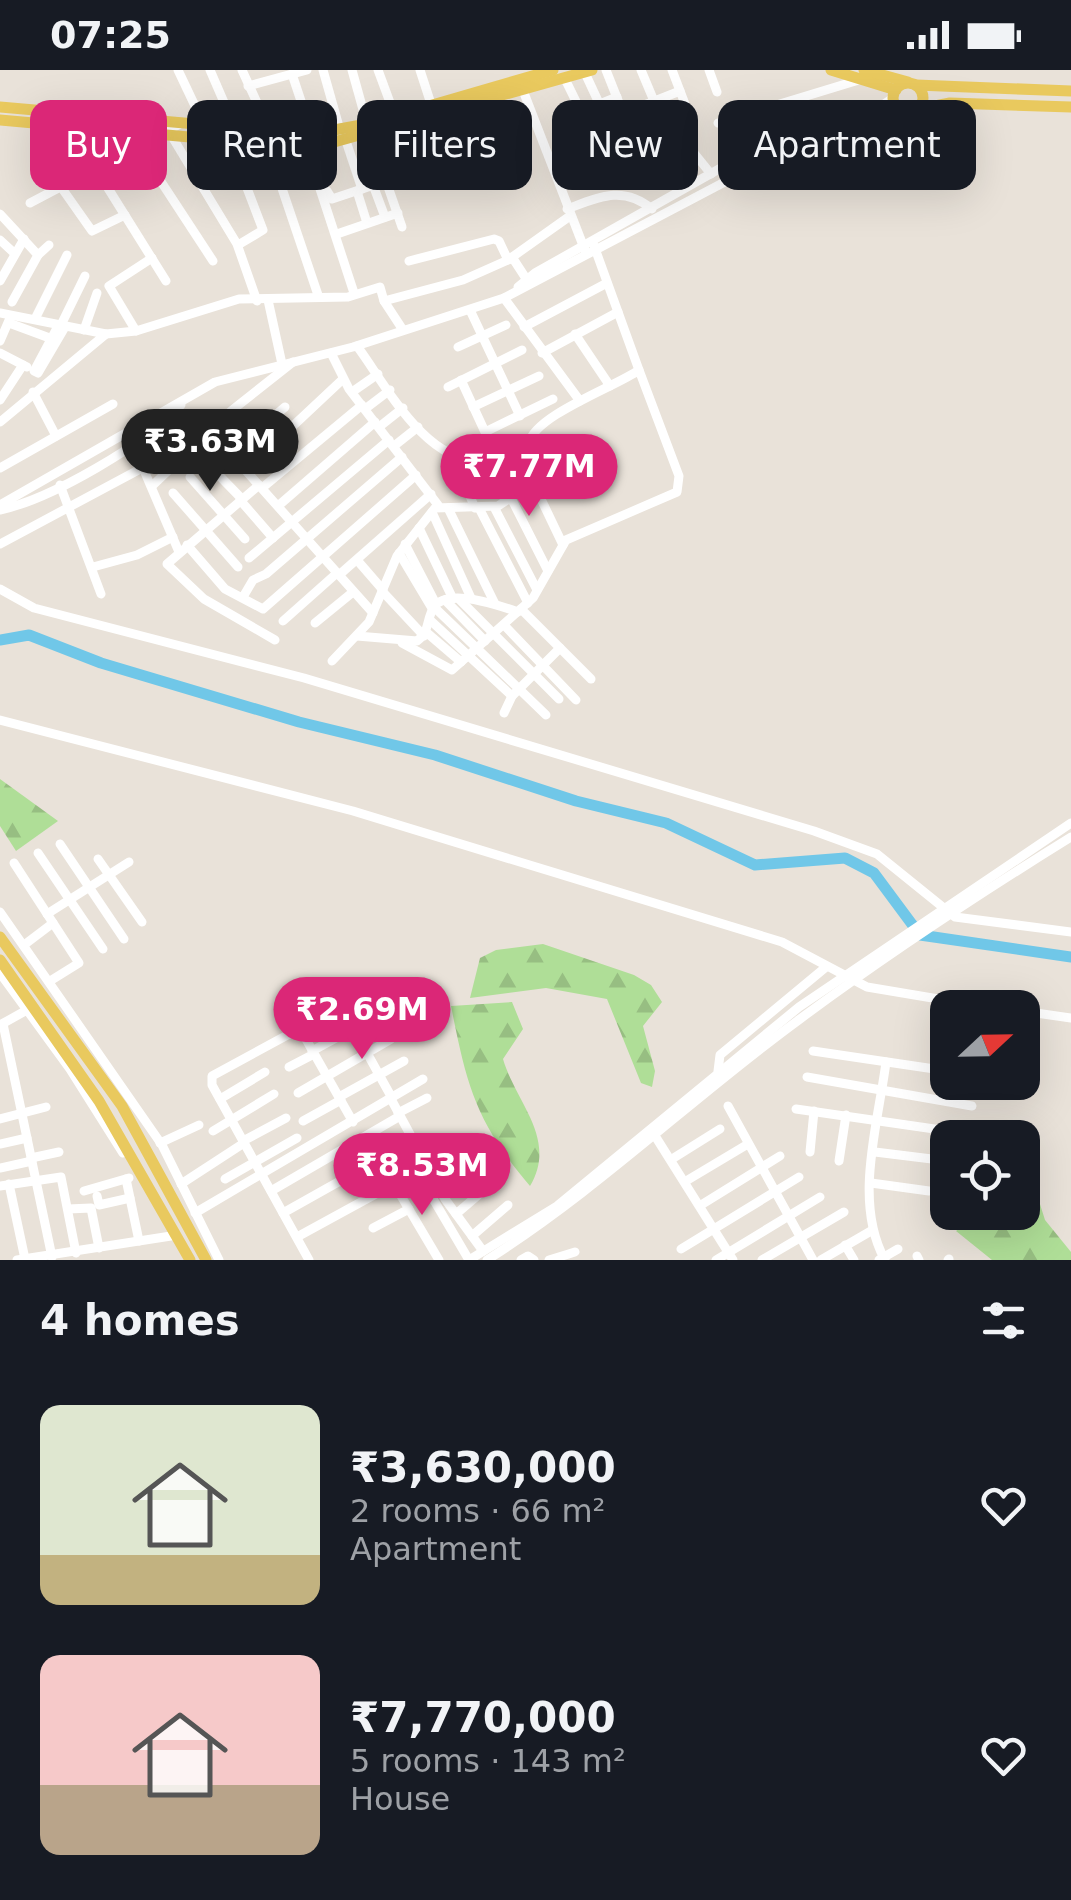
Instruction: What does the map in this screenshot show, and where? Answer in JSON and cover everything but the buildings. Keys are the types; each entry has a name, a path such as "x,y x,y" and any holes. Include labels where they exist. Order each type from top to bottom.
{"main road":[{"path":"468,100 553,70"},
{"path":"831,70 914,85 1071,92"},
{"path":"488,100 588,71"},
{"path":"866,74 897,100"},
{"path":"894,94 914,85"},
{"path":"914,85 921,100"},
{"path":"976,104 1071,107"},
{"path":"0,107 187,125"},
{"path":"0,120 30,123"},
{"path":"343,136 357,129"},
{"path":"337,137 357,132"},
{"path":"167,135 187,135"},
{"path":"0,936 122,1106 206,1260"},
{"path":"0,948 95,1080 186,1260"},
{"path":"0,960 75,1064 198,1260"}],"street":[{"path":"178,70 192,100"},
{"path":"210,70 221,100"},
{"path":"242,70 254,100"},
{"path":"248,86 264,75 307,70"},
{"path":"323,70 357,183"},
{"path":"352,70 360,100"},
{"path":"378,70 389,100"},
{"path":"420,70 430,100"},
{"path":"606,70 618,100"},
{"path":"641,70 652,100"},
{"path":"672,70 683,100"},
{"path":"709,70 717,92"},
{"path":"588,71 599,100"},
{"path":"292,74 299,100"},
{"path":"801,100 852,86 866,74"},
{"path":"566,79 576,100"},
{"path":"658,100 680,91"},
{"path":"357,636 402,643 448,671 523,608 564,545 672,496 680,487 608,283 568,213 524,92"},
{"path":"504,298 528,280 590,251 652,208 735,160 871,113 894,94"},
{"path":"610,100 617,97"},
{"path":"180,124 167,135 238,245 263,301 282,364"},
{"path":"698,158 711,174"},
{"path":"0,504 215,382 357,346 504,298 718,185"},
{"path":"30,203 55,190"},
{"path":"63,190 92,232 125,215"},
{"path":"109,190 166,280"},
{"path":"167,190 213,261"},
{"path":"238,245 263,230 250,190"},
{"path":"285,190 318,295"},
{"path":"324,190 354,293"},
{"path":"326,190 330,199 359,190 367,224"},
{"path":"376,190 385,217"},
{"path":"390,190 402,228"},
{"path":"384,301 463,280 510,259 568,213 613,194 635,196 652,208"},
{"path":"337,234 398,212"},
{"path":"2,220 38,255"},
{"path":"0,281 24,239"},
{"path":"409,261 494,239 528,280"},
{"path":"0,240 14,252"},
{"path":"12,302 38,255 50,245"},
{"path":"35,319 67,256"},
{"path":"136,331 110,286 152,258"},
{"path":"0,354 34,371 42,371 85,276"},
{"path":"524,327 608,283"},
{"path":"10,319 35,319 106,334 136,331 228,302 318,295 348,298 380,287 402,330"},
{"path":"84,330 97,293"},
{"path":"504,298 580,401"},
{"path":"470,310 520,416"},
{"path":"0,312 54,340"},
{"path":"542,352 618,312"},
{"path":"0,342 10,319"},
{"path":"458,347 506,325"},
{"path":"0,422 106,334"},
{"path":"576,334 610,386"},
{"path":"357,346 418,427 450,452 482,461"},
{"path":"448,387 522,350"},
{"path":"331,352 352,392 431,494 494,604"},
{"path":"152,485 231,411 296,361"},
{"path":"0,400 23,365"},
{"path":"564,545 530,476 531,437 580,401 639,370"},
{"path":"352,392 378,374"},
{"path":"473,407 539,376"},
{"path":"246,470 343,379"},
{"path":"461,380 485,432 553,399"},
{"path":"275,640 204,599 168,568 168,562 241,500 390,390"},
{"path":"33,392 56,436"},
{"path":"0,504 60,485 134,446 156,432 186,400"},
{"path":"0,468 113,404"},
{"path":"230,453 284,406"},
{"path":"278,506 377,424 403,408"},
{"path":"249,558 391,443 418,427"},
{"path":"128,433 173,538 225,588 263,608 416,475"},
{"path":"222,444 373,613"},
{"path":"450,452 523,608 591,679"},
{"path":"243,597 254,580 402,457"},
{"path":"206,462 274,538"},
{"path":"0,544 144,468"},
{"path":"332,661 373,613 402,548 439,508 494,506 511,498 530,476"},
{"path":"190,477 245,539"},
{"path":"60,485 102,594"},
{"path":"174,493 238,567"},
{"path":"283,620 431,494"},
{"path":"511,498 548,571"},
{"path":"494,506 538,590"},
{"path":"439,508 472,598"},
{"path":"419,528 441,606 465,659"},
{"path":"93,566 136,555 173,538"},
{"path":"402,548 441,606 481,644 515,692"},
{"path":"357,560 425,634 546,714"},
{"path":"0,589 34,608 304,678 823,834 877,854 958,918 1071,932"},
{"path":"315,623 354,592"},
{"path":"402,643 425,634 441,606 472,598 523,608"},
{"path":"441,606 494,633 560,699"},
{"path":"504,624 576,700"},
{"path":"504,713 515,692 560,648"},
{"path":"0,720 353,811 782,942 872,988 930,998"},
{"path":"436,1181 428,1190 469,1260 485,1256 554,1212 821,998 1071,823"},
{"path":"954,905 1071,836"},
{"path":"60,844 124,939"},
{"path":"38,853 103,950"},
{"path":"98,859 142,922"},
{"path":"24,945 70,900 129,862"},
{"path":"14,863 78,963 50,980"},
{"path":"0,912 160,1143 219,1260"},
{"path":"716,1079 720,1055 826,967"},
{"path":"0,973 132,1178 162,1206 171,1236 186,1260"},
{"path":"310,1260 211,1080 215,1073 340,1006 436,1181 485,1256"},
{"path":"27,1010 2,1025 52,1257"},
{"path":"1040,1014 1071,1018"},
{"path":"289,1067 378,1015"},
{"path":"299,1027 354,1122"},
{"path":"298,1093 391,1039"},
{"path":"813,1051 930,1068"},
{"path":"303,1121 404,1060"},
{"path":"886,1062 868,1209 871,1230 883,1259 898,1249"},
{"path":"220,1099 264,1072"},
{"path":"807,1077 972,1106"},
{"path":"195,1213 423,1080"},
{"path":"213,1131 274,1094"},
{"path":"271,1191 427,1098"},
{"path":"728,1106 813,1260"},
{"path":"0,1119 46,1107"},
{"path":"796,1109 930,1128"},
{"path":"810,1152 814,1111"},
{"path":"840,1161 846,1115"},
{"path":"181,1184 286,1118"},
{"path":"160,1143 198,1125"},
{"path":"672,1158 720,1130"},
{"path":"652,1132 731,1256"},
{"path":"0,1144 27,1138"},
{"path":"225,1179 297,1138"},
{"path":"283,1213 413,1140"},
{"path":"686,1181 748,1144"},
{"path":"297,1237 450,1149"},
{"path":"0,1168 59,1152"},
{"path":"874,1152 930,1159"},
{"path":"700,1205 780,1156"},
{"path":"26,1259 4,1185 61,1176 71,1256"},
{"path":"681,1249 799,1176"},
{"path":"84,1191 132,1178"},
{"path":"132,1178 130,1198 139,1241"},
{"path":"871,1183 928,1192"},
{"path":"394,1184 440,1260"},
{"path":"456,1214 484,1190"},
{"path":"97,1196 99,1205 130,1198"},
{"path":"716,1260 731,1256 820,1197"},
{"path":"472,1236 508,1205"},
{"path":"68,1209 91,1208 99,1248"},
{"path":"373,1228 410,1209"},
{"path":"762,1260 844,1212"},
{"path":"821,1260 871,1230"},
{"path":"16,1260 71,1256 171,1236"},
{"path":"845,1245 854,1260"},
{"path":"549,1260 575,1252"},
{"path":"521,1260 528,1256 534,1260"}],"green space":[{"path":"0,779 58,821 16,851 0,826"},
{"path":"543,944 634,975 651,985 662,1002 643,1026 655,1071 652,1087 641,1083 607,999 546,988 470,998 480,958 496,950"},
{"path":"512,1002 523,1029 503,1059 537,1137 537,1169 530,1186 497,1142 476,1102 451,1006"},
{"path":"1040,1204 1045,1220 1071,1252 1071,1260 992,1260 956,1231 1040,1230"}],"waterway":[{"path":"0,640 29,635 101,663 299,722 435,755 576,801 666,823 755,865 845,858 874,873 920,935 1071,957"}]}
